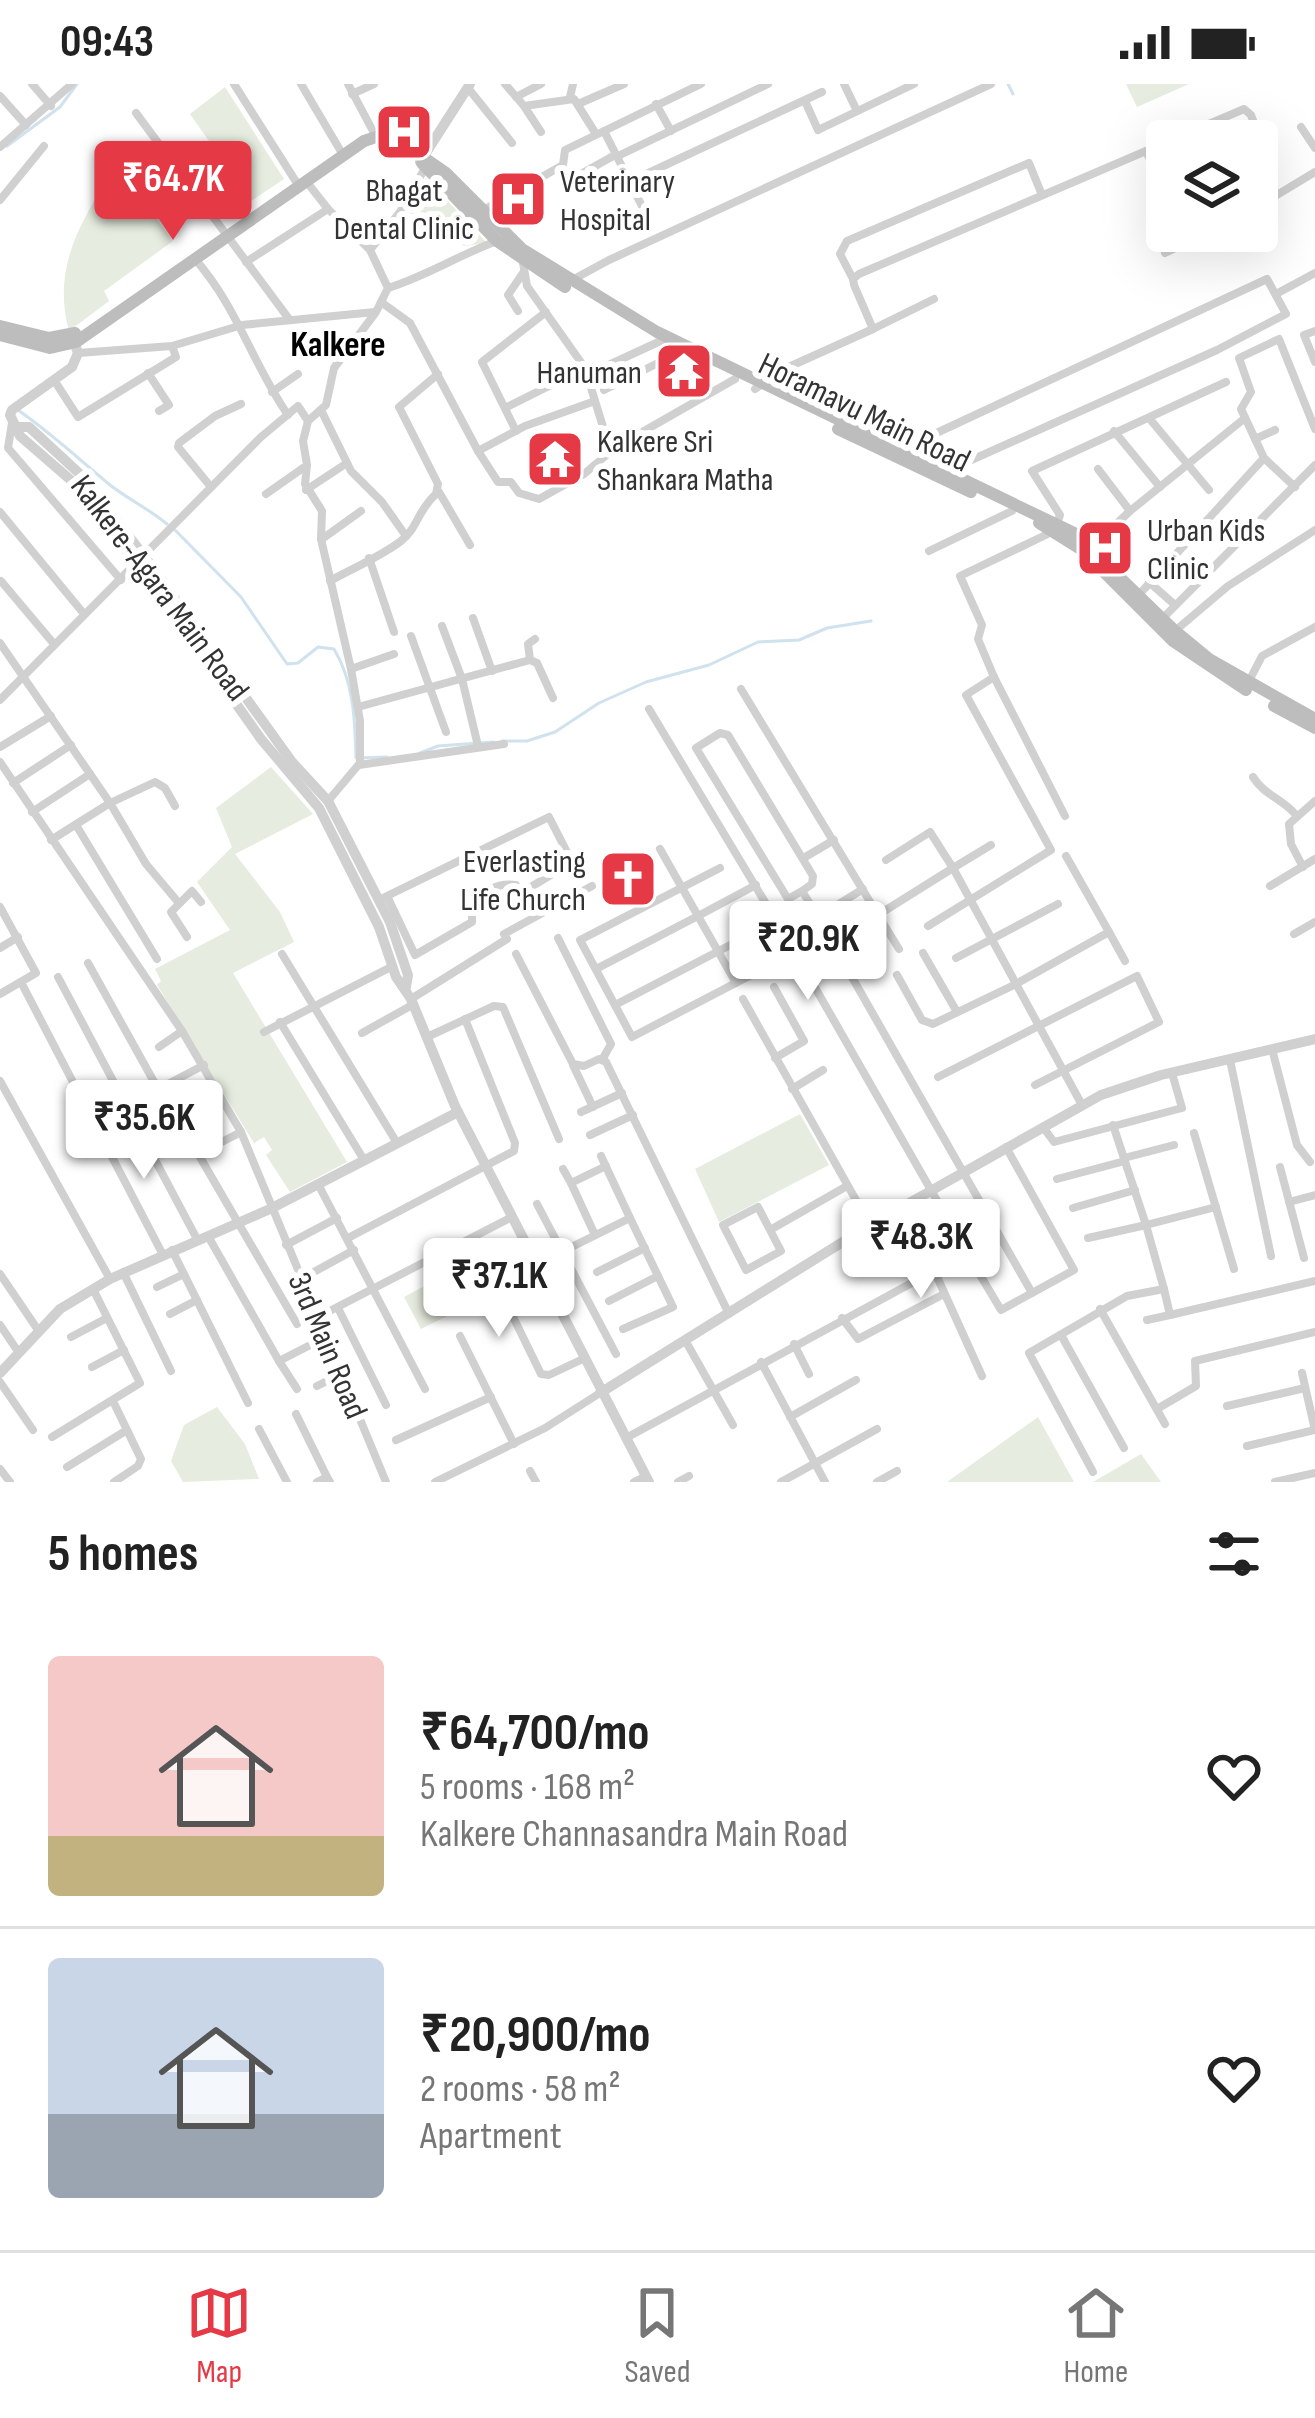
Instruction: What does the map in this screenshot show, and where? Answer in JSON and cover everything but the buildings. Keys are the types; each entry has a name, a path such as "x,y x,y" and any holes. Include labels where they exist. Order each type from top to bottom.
{"main road":[{"name":"Horamavu Main Road","path":"375,135 388,133 396,138 522,260 663,340 1012,511 1056,527 1175,631 1247,686 1315,719"},
{"path":"0,326 75,344 224,234 375,135"},
{"path":"0,335 50,348 75,344 224,234"},
{"name":"Horamavu Main Road","path":"522,260 571,281 663,340"},
{"name":"Horamavu Main Road","path":"685,351 736,380 757,386"},
{"name":"Horamavu Main Road","path":"899,454 946,471 1091,548 1173,641 1315,728"}],"street":[{"path":"10,84 0,94 26,125"},
{"path":"32,84 51,106"},
{"path":"0,147 73,84"},
{"path":"234,84 301,183 370,250 388,288"},
{"path":"301,84 343,155"},
{"path":"374,84 350,89 375,135"},
{"path":"505,84 541,132"},
{"path":"516,97 541,84"},
{"path":"573,84 574,101 616,155 650,220"},
{"path":"524,106 574,101 624,84"},
{"path":"478,213 563,165 565,150 701,84"},
{"path":"581,174 768,84"},
{"path":"844,84 857,111"},
{"path":"805,101 818,130 914,84"},
{"path":"571,281 991,84"},
{"path":"370,250 400,212 423,161 469,86 512,143"},
{"path":"629,182 822,92"},
{"path":"656,104 671,130"},
{"path":"1218,120 1244,109 1253,120"},
{"path":"136,113 290,320"},
{"path":"1301,127 1315,148"},
{"path":"0,200 44,146"},
{"path":"853,279 1146,151"},
{"path":"873,329 840,254 847,241 1029,163 1042,195"},
{"path":"1278,194 1315,172"},
{"path":"175,219 201,202"},
{"path":"246,262 328,209"},
{"path":"360,762 358,707 321,539 322,512 307,490 303,441 308,421 326,405 334,368 388,288 424,276 501,237"},
{"path":"1165,254 1169,252"},
{"path":"194,258 242,325 272,392 288,415"},
{"path":"518,311 508,295 522,260"},
{"path":"522,260 526,286 586,372 604,430 616,447"},
{"path":"1276,294 1315,272"},
{"path":"899,454 1267,278 1286,314 1217,350 946,471"},
{"path":"757,386 934,299"},
{"path":"121,580 6,442 11,417 73,367 75,344 172,346 242,325 378,307 410,323 498,482 512,482 519,493 538,499 584,474 616,447 736,380"},
{"path":"517,431 482,362 546,312"},
{"path":"1315,331 1304,335 1315,362"},
{"path":"1295,487 1264,458 1245,418 1241,405 1251,392 1239,358 1276,339 1282,342 1315,429"},
{"path":"507,407 663,340"},
{"path":"53,380 78,417 176,357 172,346"},
{"path":"604,390 685,351"},
{"path":"148,373 169,405 159,412"},
{"path":"272,392 298,374"},
{"path":"438,374 401,404 399,411 470,545"},
{"path":"1065,816 994,677 979,639 982,625 960,576 1056,527 1060,515 1032,471 1226,382"},
{"path":"478,451 595,401"},
{"path":"212,487 179,443 215,416 241,404"},
{"path":"0,700 298,406 308,421"},
{"path":"321,410 357,479 382,502 406,536"},
{"name":"Kalkere-Agara Main Road","path":"11,417 81,475 324,804 383,898 404,960 410,997 458,1112 626,1438 643,1480"},
{"path":"1149,418 1208,490"},
{"path":"1091,548 1245,418"},
{"path":"1255,439 1275,430"},
{"path":"1114,431 1160,487"},
{"path":"1136,598 1264,458"},
{"path":"307,490 347,464"},
{"path":"1163,618 1315,465"},
{"path":"266,494 304,467"},
{"path":"1098,470 1130,511"},
{"path":"330,581 406,536 422,507 438,491"},
{"path":"321,539 361,511"},
{"path":"928,551 1012,511"},
{"path":"0,512 84,614"},
{"path":"1175,631 1228,586 1315,530"},
{"path":"369,558 394,632"},
{"path":"2,581 54,644"},
{"path":"1149,583 1175,605"},
{"path":"473,618 492,671"},
{"path":"442,626 478,743"},
{"path":"1247,686 1262,656 1315,627"},
{"path":"411,636 446,732"},
{"path":"530,660 528,644 535,639"},
{"path":"0,643 146,864 178,902"},
{"path":"351,669 394,654"},
{"path":"358,707 530,660 537,663 553,698"},
{"path":"928,926 1051,850 966,694 994,677"},
{"path":"741,689 899,949"},
{"path":"649,709 1001,1310 1074,1270 1006,1147"},
{"path":"0,747 51,716"},
{"path":"720,734 728,735 813,876 812,884 802,891 788,899 696,748 720,734"},
{"path":"324,804 360,762 478,743 504,744"},
{"path":"13,783 71,745"},
{"name":"3rd Main Road","path":"0,762 182,1031 241,1132 386,1482"},
{"path":"32,812 90,774"},
{"path":"1253,777 1261,790 1283,800 1296,815"},
{"path":"51,840 155,782 165,788 175,806"},
{"name":"Kalkere-Agara Main Road","path":"324,804 374,916 404,960"},
{"path":"1304,867 1289,837 1289,824 1313,806"},
{"path":"264,1032 472,922 472,908 488,890 516,885 521,893 572,862 550,817 383,898"},
{"path":"76,825 157,959"},
{"path":"886,860 930,832 1082,1106"},
{"path":"807,856 834,840"},
{"path":"878,915 991,845"},
{"path":"660,849 736,983"},
{"path":"1066,856 1125,961"},
{"path":"1270,886 1315,860"},
{"path":"720,868 580,940 632,1037 778,961"},
{"path":"596,969 756,885"},
{"path":"362,1033 410,997 507,939 504,934 592,886"},
{"path":"838,904 863,889"},
{"path":"187,937 171,912 192,891 201,902"},
{"path":"802,891 1032,1293"},
{"path":"956,958 1058,904"},
{"path":"0,907 36,973 0,994"},
{"path":"1294,934 1315,922"},
{"path":"615,1005 761,928"},
{"path":"897,975 926,1024 1014,986 1109,932"},
{"path":"0,948 18,937"},
{"path":"558,938 611,1044 602,1060 573,1064"},
{"path":"923,953 957,1012"},
{"path":"282,954 397,1143"},
{"path":"516,954 593,1107"},
{"path":"88,963 158,1089"},
{"path":"58,976 202,1236 297,1389"},
{"path":"938,1077 1137,976 1160,1022 1035,1085"},
{"path":"23,986 167,1251 184,1274 248,1403"},
{"path":"774,987 804,1041 775,1058"},
{"path":"742,999 871,1226"},
{"path":"427,1037 503,1006 559,1138"},
{"path":"348,1238 513,1153 516,1146 465,1019"},
{"path":"280,1022 364,1160"},
{"path":"158,1047 182,1031"},
{"path":"435,1482 545,1429 871,1226 1042,1126 1131,1083 1315,1039"},
{"path":"1272,1047 1297,1144 1310,1162"},
{"path":"602,1060 729,1314"},
{"path":"1230,1060 1271,1256"},
{"path":"97,1122 204,1065"},
{"path":"792,1089 824,1070"},
{"path":"1042,1126 1054,1142 1182,1108 1172,1073"},
{"path":"0,1081 110,1279"},
{"path":"581,1112 622,1093"},
{"path":"212,1102 221,1095"},
{"path":"33,1430 0,1378 38,1330 123,1272 270,1209 458,1112"},
{"path":"590,1135 633,1114"},
{"path":"179,1121 297,1324"},
{"path":"1113,1125 1171,1315"},
{"path":"218,1144 241,1132"},
{"path":"1194,1133 1234,1269"},
{"path":"1057,1179 1174,1145"},
{"path":"601,1156 678,1317"},
{"path":"571,1183 606,1166"},
{"path":"1280,1167 1304,1258"},
{"path":"563,1169 595,1235"},
{"path":"318,1184 425,1389"},
{"path":"770,1230 847,1186"},
{"path":"1073,1208 1135,1190"},
{"path":"1289,1202 1315,1195"},
{"path":"537,1204 616,1354"},
{"path":"758,1207 770,1230 781,1251 746,1270 724,1225 758,1207"},
{"path":"1088,1238 1216,1207"},
{"path":"318,1317 512,1217"},
{"path":"286,1245 337,1218"},
{"path":"585,1358 543,1375 497,1284 630,1218"},
{"path":"597,1272 645,1248"},
{"path":"301,1279 354,1250"},
{"path":"626,1438 967,1253"},
{"path":"934,1270 982,1376"},
{"path":"123,1272 171,1371"},
{"path":"0,1274 38,1330"},
{"path":"157,1287 184,1274"},
{"path":"609,1301 658,1276"},
{"path":"1147,1321 1315,1281"},
{"path":"52,1437 140,1383 93,1289"},
{"path":"1093,1472 1029,1353 1127,1296 1164,1289"},
{"path":"842,1318 857,1339 944,1294"},
{"path":"170,1314 197,1300"},
{"path":"623,1329 673,1306"},
{"path":"338,1308 386,1405"},
{"path":"1100,1310 1165,1424"},
{"path":"71,1337 107,1318"},
{"path":"0,1325 20,1354"},
{"path":"1156,1408 1196,1386 1196,1361 1315,1332"},
{"path":"1061,1335 1124,1448"},
{"path":"460,1336 514,1444"},
{"path":"279,1361 326,1337"},
{"path":"685,1340 733,1425"},
{"path":"794,1344 809,1375"},
{"path":"92,1367 124,1350"},
{"path":"761,1361 825,1482"},
{"path":"1247,1446 1315,1431 1302,1373"},
{"path":"317,1386 341,1374"},
{"path":"790,1418 856,1380"},
{"path":"1227,1406 1305,1388"},
{"path":"396,1440 491,1397"},
{"path":"113,1401 140,1463 114,1482"},
{"path":"296,1414 328,1479 316,1482"},
{"path":"781,1482 877,1429"},
{"path":"68,1467 127,1430"},
{"path":"259,1430 287,1482"},
{"path":"0,1469 10,1482"},
{"path":"530,1471 536,1482"},
{"path":"877,1482 897,1471"},
{"path":"1275,1482 1315,1473"},
{"path":"678,1482 689,1476"}],"shaded area":[{"path":"1126,84 1189,84 1137,107"},
{"path":"225,87 284,179 251,201 190,114"},
{"path":"116,164 173,241 104,291 109,301 69,331 64,307 67,263 82,224"},
{"path":"426,178 487,243 464,246 453,235 406,211"},
{"path":"271,767 313,814 235,854 280,912 294,942 233,973 347,1162 290,1192 266,1155 272,1150 264,1137 254,1143 157,985 161,981 155,969 230,930 197,882 232,847 216,808"},
{"path":"800,1114 829,1165 719,1222 695,1169"},
{"path":"434,1281 451,1314 421,1329 404,1297"},
{"path":"217,1407 245,1444 259,1479 183,1482 171,1461 184,1425"},
{"path":"1038,1417 1074,1482 947,1482"},
{"path":"1141,1454 1161,1482 1093,1482"}],"waterway":[{"path":"7,146 60,107 77,84"},
{"path":"1008,84 1013,94"},
{"path":"18,410 110,485 167,524"},
{"path":"175,530 241,597 287,664 298,663 318,647 334,649 349,688 356,758 387,757"},
{"path":"502,741 527,741 555,732 599,703 646,682 709,665 758,642 799,640 827,628 871,621"},
{"path":"420,753 438,746 493,742"}],"place":[{"name":"Bhagat Dental Clinic","path":"404,132"},
{"name":"Veterinary Hospital","path":"518,199"},
{"name":"Hanuman","path":"684,371"},
{"name":"Kalkere Sri Shankara Matha","path":"555,459"},
{"name":"Urban Kids Clinic","path":"1105,548"},
{"name":"Everlasting Life Church","path":"628,879"}],"district":[{"name":"Kalkere","path":"338,343"}]}
